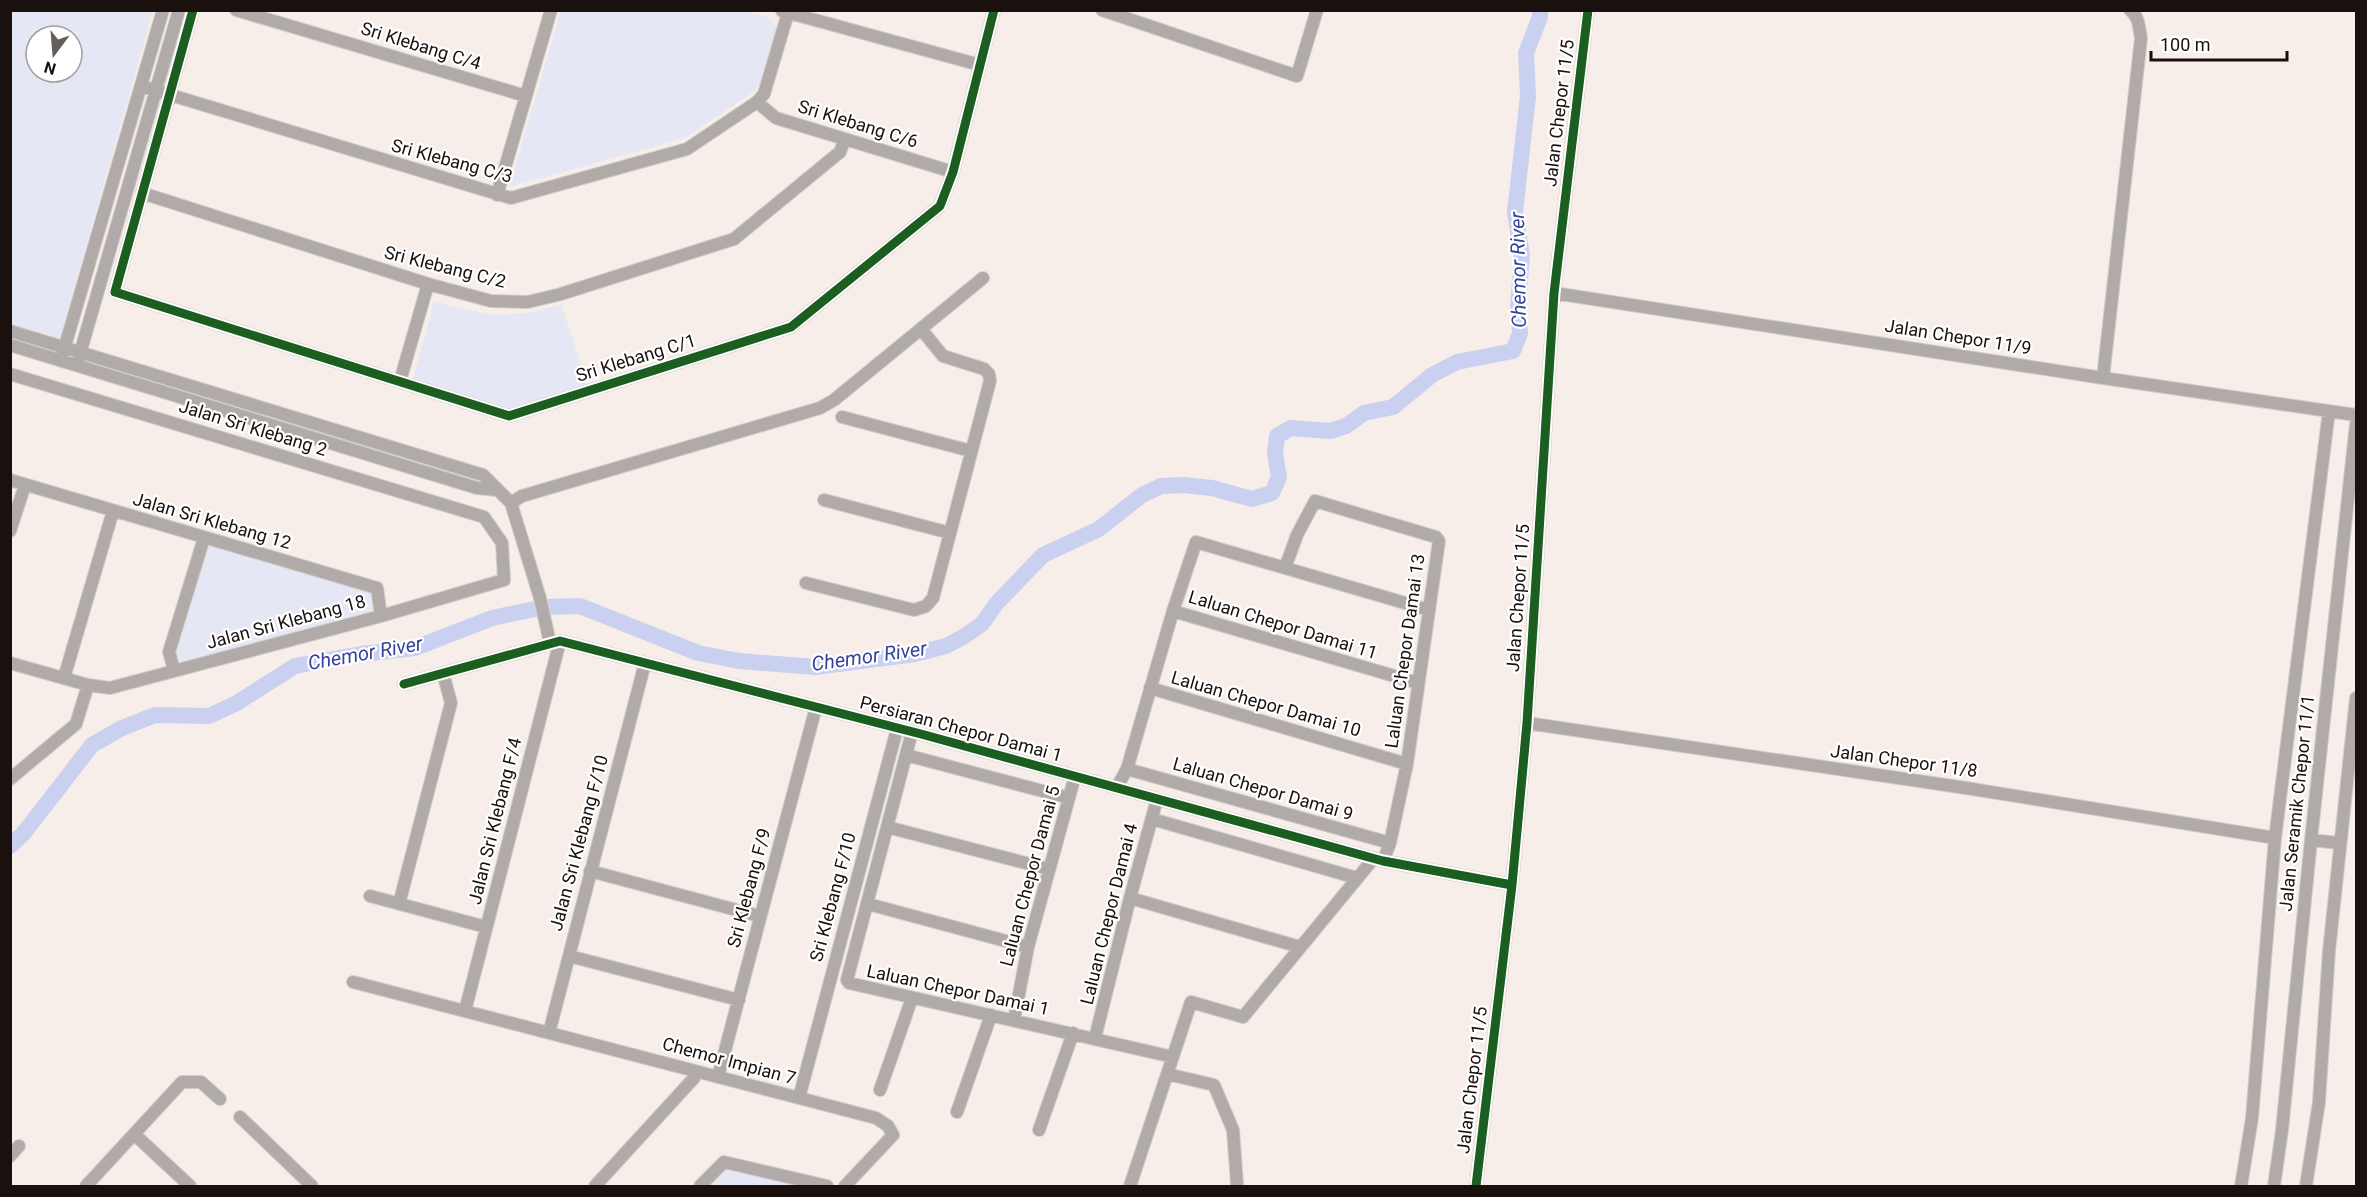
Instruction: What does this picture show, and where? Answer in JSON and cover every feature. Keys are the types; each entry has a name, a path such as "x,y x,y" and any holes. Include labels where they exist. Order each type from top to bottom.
{"street":[{"path":"61,360 163,10"},
{"path":"77,364 179,10"},
{"path":"142,193 193,10"},
{"name":"Sri Klebang C/4","path":"236,10 526,96"},
{"path":"497,195 551,10"},
{"name":"Sri Klebang C/1","path":"142,193 115,292 509,416 791,327 940,206 953,172 994,10"},
{"path":"1104,11 1298,76 1317,10"},
{"name":"Jalan Chepor 11/5","path":"1476,1186 1512,885 1527,723 1554,293 1588,10"},
{"path":"2103,378 2141,38 2137,20 2130,10"},
{"path":"784,12 980,65"},
{"name":"Sri Klebang C/3","path":"141,86 511,198 687,150 757,102 767,87 784,12"},
{"name":"Sri Klebang C/6","path":"757,102 776,118 953,172"},
{"name":"Sri Klebang C/2","path":"142,193 428,284 491,301 528,302 561,294 734,239 840,153 845,139"},
{"path":"511,503 522,496 820,408 834,400 983,278"},
{"path":"400,381 428,284"},
{"name":"Jalan Chepor 11/9","path":"1554,293 2103,378 2356,414"},
{"path":"806,583 914,610 926,606 933,598 990,381 989,374 984,369 943,356 921,329"},
{"path":"10,331 483,475 511,503 547,624 555,642 404,684"},
{"path":"10,345 466,484 496,490"},
{"name":"Jalan Sri Klebang 2","path":"10,374 484,517"},
{"path":"2241,1186 2252,1118 2275,838 2329,411"},
{"path":"842,417 971,451"},
{"name":"Jalan Seramik Chepor 11/1","path":"2274,1186 2282,1130 2356,424"},
{"name":"Jalan Sri Klebang 12","path":"10,480 377,588 381,616"},
{"path":"10,531 25,485"},
{"path":"824,500 950,532"},
{"name":"Laluan Chepor Damai 13","path":"1285,568 1312,503 1319,502 1436,537 1439,541 1407,764 1390,843 1379,860"},
{"path":"63,678 113,511"},
{"name":"Jalan Sri Klebang 18","path":"10,663 88,685 110,688 381,616 504,580 502,543 484,517"},
{"path":"174,670 169,652 204,538"},
{"path":"1117,787 1127,769 1173,611 1196,542 1429,610"},
{"name":"Laluan Chepor Damai 11","path":"1173,611 1418,683"},
{"name":"Persiaran Chepor Damai 1","path":"555,642 912,732 1379,860 1512,885"},
{"name":"Jalan Sri Klebang F/4","path":"465,1011 555,642"},
{"name":"Jalan Sri Klebang F/10","path":"549,1033 645,663"},
{"path":"399,904 451,703 443,673"},
{"path":"10,779 76,724 88,685"},
{"name":"Laluan Chepor Damai 10","path":"1150,688 1407,764"},
{"path":"2306,1186 2319,1102 2329,951 2356,698"},
{"name":"Sri Klebang F/9","path":"718,1077 816,707"},
{"name":"Jalan Chepor 11/8","path":"1527,723 1966,788 2275,838"},
{"name":"Sri Klebang F/10","path":"799,1098 897,729"},
{"name":"Laluan Chepor Damai 1","path":"912,732 847,980 852,985 1095,1038 1173,1058"},
{"path":"906,755 1069,798"},
{"name":"Laluan Chepor Damai 9","path":"1127,769 1390,843"},
{"name":"Laluan Chepor Damai 5","path":"1014,1020 1028,947 1075,776"},
{"name":"Laluan Chepor Damai 4","path":"1095,1038 1130,898 1158,799"},
{"path":"1152,819 1357,878"},
{"path":"887,827 1050,869"},
{"path":"2311,840 2339,843"},
{"path":"1130,1186 1191,1002 1243,1017 1357,878 1379,860"},
{"path":"590,871 759,916"},
{"path":"370,896 486,927"},
{"path":"1130,898 1300,947"},
{"path":"868,903 1028,947"},
{"path":"569,956 739,1000"},
{"name":"Chemor Impian 7","path":"353,982 876,1118 888,1126 893,1135 845,1186"},
{"path":"880,1090 912,998"},
{"path":"957,1112 991,1015"},
{"path":"1039,1130 1073,1033"},
{"path":"1167,1074 1214,1085 1233,1130 1237,1184"},
{"path":"596,1186 694,1078"},
{"path":"86,1186 185,1081 201,1082 220,1099"},
{"path":"240,1118 312,1186"},
{"path":"134,1134 190,1186"},
{"path":"700,1186 724,1162 827,1186"}],"shaded area":[{"path":"10,11 153,11 58,345 11,330"},
{"path":"561,11 744,11 768,17 777,26 765,76 755,91 685,138 509,187"},
{"path":"434,302 493,315 534,312 561,304 588,386 507,409 413,379"},
{"path":"204,538 377,588 381,616 174,670 169,652"},
{"path":"724,1162 827,1186 700,1186"}],"waterway":[{"name":"Chemor River","path":"10,846 23,834 92,745 122,728 155,715 209,716 235,704 295,666 361,654 415,648 492,618 545,607 580,606 698,653 739,661 815,667 915,654 946,646 963,637 982,624 996,604 1043,555 1099,529 1142,495 1161,486 1184,485 1212,488 1252,499 1272,493 1279,477 1275,454 1277,436 1291,428 1330,431 1346,426 1364,413 1393,407 1432,375 1457,362 1513,351 1520,334 1518,307 1522,255 1515,212 1528,96 1526,53 1540,17 1540,10"}],"cycle path":[{"path":"193,10 115,292 509,416 791,327 940,206 953,172 994,10"},
{"path":"1476,1186 1512,885 1527,723 1554,293 1588,10"},
{"path":"404,684 560,641 921,734 1383,861 1512,885"}]}
